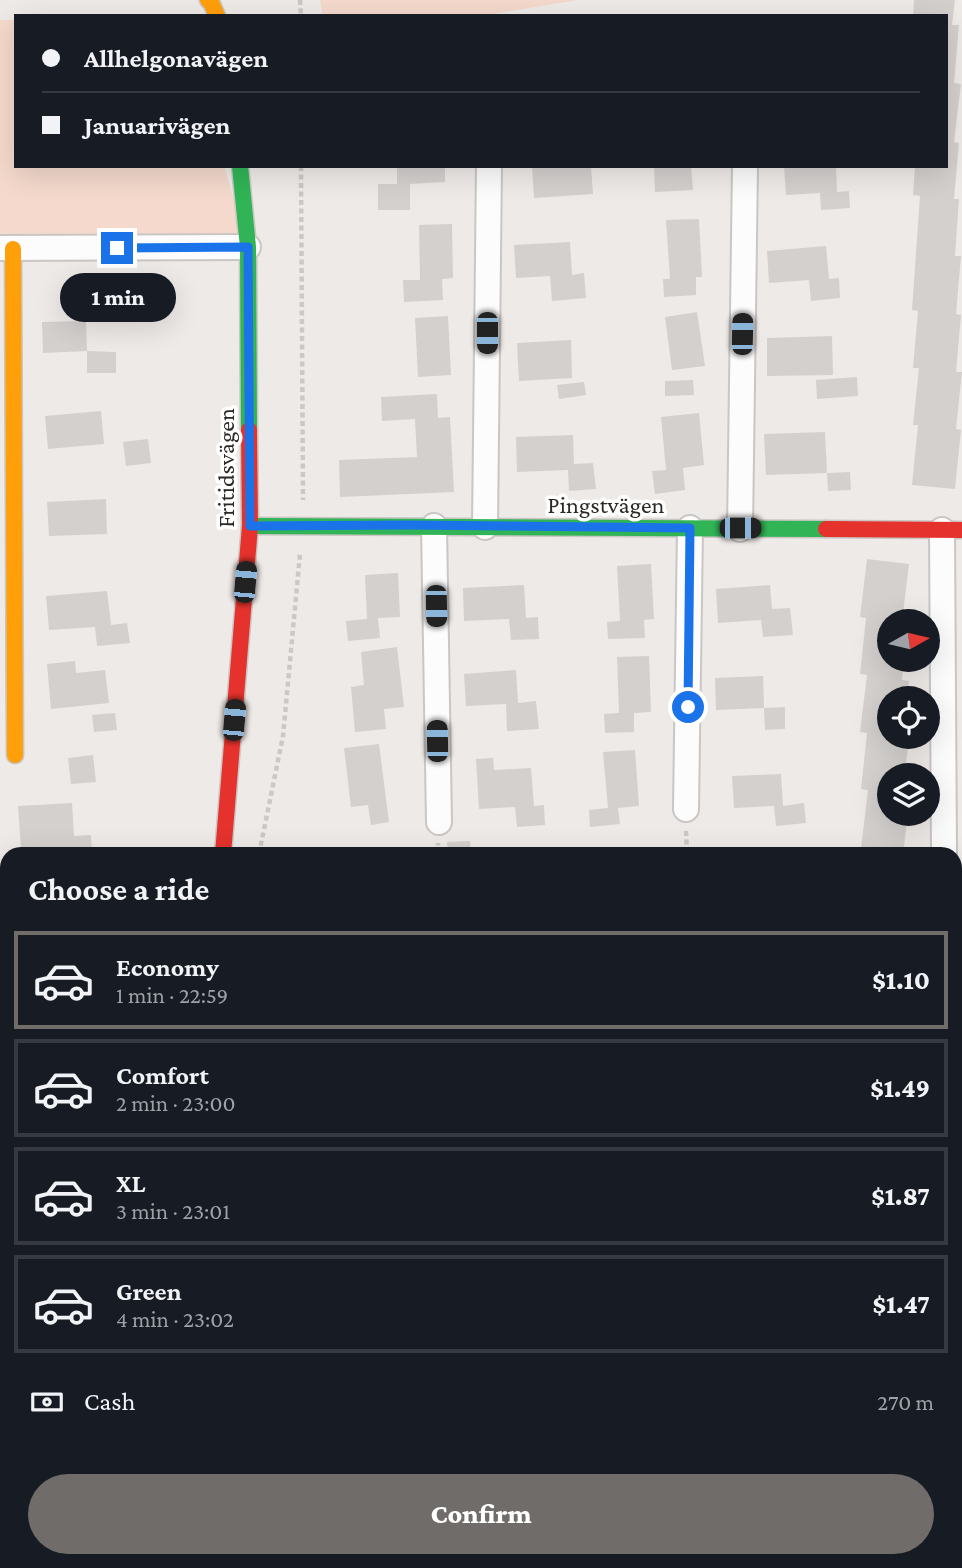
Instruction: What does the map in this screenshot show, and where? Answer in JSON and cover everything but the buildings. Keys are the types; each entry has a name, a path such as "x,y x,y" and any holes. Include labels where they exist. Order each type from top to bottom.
{"street":[{"name":"Fritidsvägen","path":"224,847 250,526 248,247 240,168"},
{"path":"485,527 489,168"},
{"path":"740,528 745,168"},
{"path":"15,755 7,248 248,247"},
{"name":"Pingstvägen","path":"250,526 952,530"},
{"path":"435,526 439,821"},
{"path":"686,809 690,528"},
{"path":"944,847 953,678 952,530"}],"shaded area":[{"path":"320,0 578,0 493,14 323,14"},
{"path":"0,20 14,20 14,168 225,168 248,247 13,249 0,236"}],"traffic: fast":[{"path":"240,168 248,247 249,430"},
{"path":"250,526 826,529"}],"traffic: slow":[{"path":"208,0 216,14"},
{"path":"13,249 15,755"}],"traffic: jam":[{"path":"224,847 250,526 249,430"},
{"path":"826,529 962,530"}],"route":[{"path":"117,248 248,247 250,526 690,528 688,707"}]}
